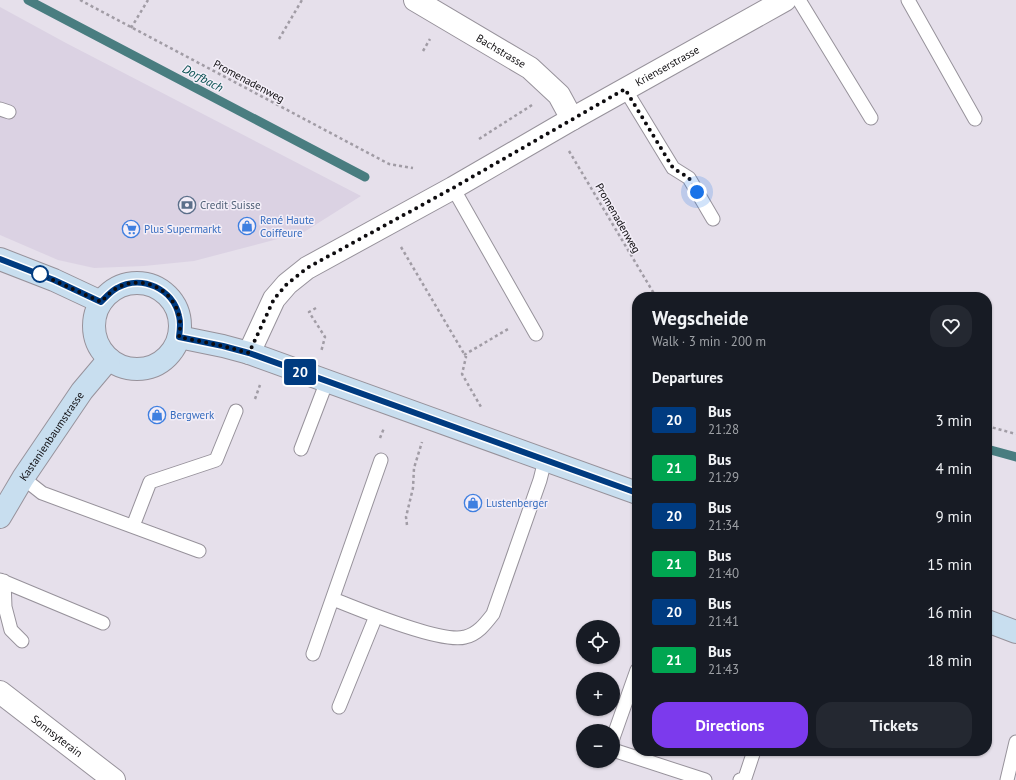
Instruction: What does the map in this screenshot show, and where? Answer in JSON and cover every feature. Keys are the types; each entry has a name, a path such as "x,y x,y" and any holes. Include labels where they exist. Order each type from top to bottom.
{"main road":[{"path":"0,259 54,280 101,302"},
{"path":"128,284 150,284 169,296 175,305 181,326 179,337 169,356 160,363 140,370 129,369 118,365 109,359 101,350 96,339 94,326 96,314 101,302 108,294 118,287 128,284"},
{"path":"179,337 249,353 632,491"},
{"name":"Kastanienbaumstrasse","path":"0,517 23,478 82,391 109,359"},
{"path":"992,623 1016,632"}],"street":[{"name":"Bachstrasse","path":"415,0 530,68 559,95 572,118"},
{"name":"Krienserstrasse","path":"249,353 274,299 287,284 307,268 453,188 572,118 784,0"},
{"name":"Sonnsyterain","path":"0,692 114,780"}],"lane":[{"path":"799,0 870,118"},
{"path":"908,0 975,120"},
{"path":"625,89 673,168 689,178 713,218"},
{"path":"453,188 536,334"},
{"path":"301,449 327,381"},
{"path":"133,526 150,482 216,460 236,411"},
{"path":"313,654 380,460"},
{"path":"333,599 376,616 436,635 465,638 474,633 485,625 493,614 540,480 545,460"},
{"path":"23,478 42,493 199,551"},
{"path":"22,641 11,630 5,607 2,581 103,622"},
{"path":"339,707 376,616"},
{"path":"618,724 632,684"},
{"path":"1007,780 1016,742"},
{"path":"620,752 705,780"},
{"path":"740,780 745,778 752,756"}],"path":[{"name":"Promenadenweg","path":"80,0 389,164 413,168"},
{"path":"131,28 148,0"},
{"path":"279,39 302,0"},
{"path":"479,139 536,102"},
{"name":"Promenadenweg","path":"566,147 653,292"},
{"path":"398,241 466,357 462,374 480,407 478,414"},
{"path":"316,308 309,312 325,337 320,354"},
{"path":"464,354 528,318"},
{"path":"992,427 1016,434"},
{"path":"407,525 406,517 413,488 414,468 423,438"}],"shaded area":[{"path":"0,7 66,43 361,196 304,232 194,261 144,266 94,268 58,260 0,235"}],"waterway":[{"name":"Dorfbach","path":"28,0 365,177"},
{"name":"Dorfbach","path":"992,450 1016,457"}],"bus line":[{"name":"20","path":"0,259 40,274 101,302 108,294 118,287 128,284 150,284 169,296 175,305 181,326 179,337 249,353 632,491"}],"place":[{"name":"Credit Suisse","path":"187,205"},
{"name":"René Haute Coiffeure","path":"247,226"},
{"name":"Plus Supermarkt","path":"131,229"},
{"name":"Bergwerk","path":"157,415"},
{"name":"Lustenberger","path":"473,503"}],"route":[{"path":"40,274 101,302 108,294 118,287 128,284 150,284 169,296 175,305 181,326 179,337 249,353 274,299 287,284 307,268 453,188 572,118 625,89 673,168 689,178 697,192"}]}
